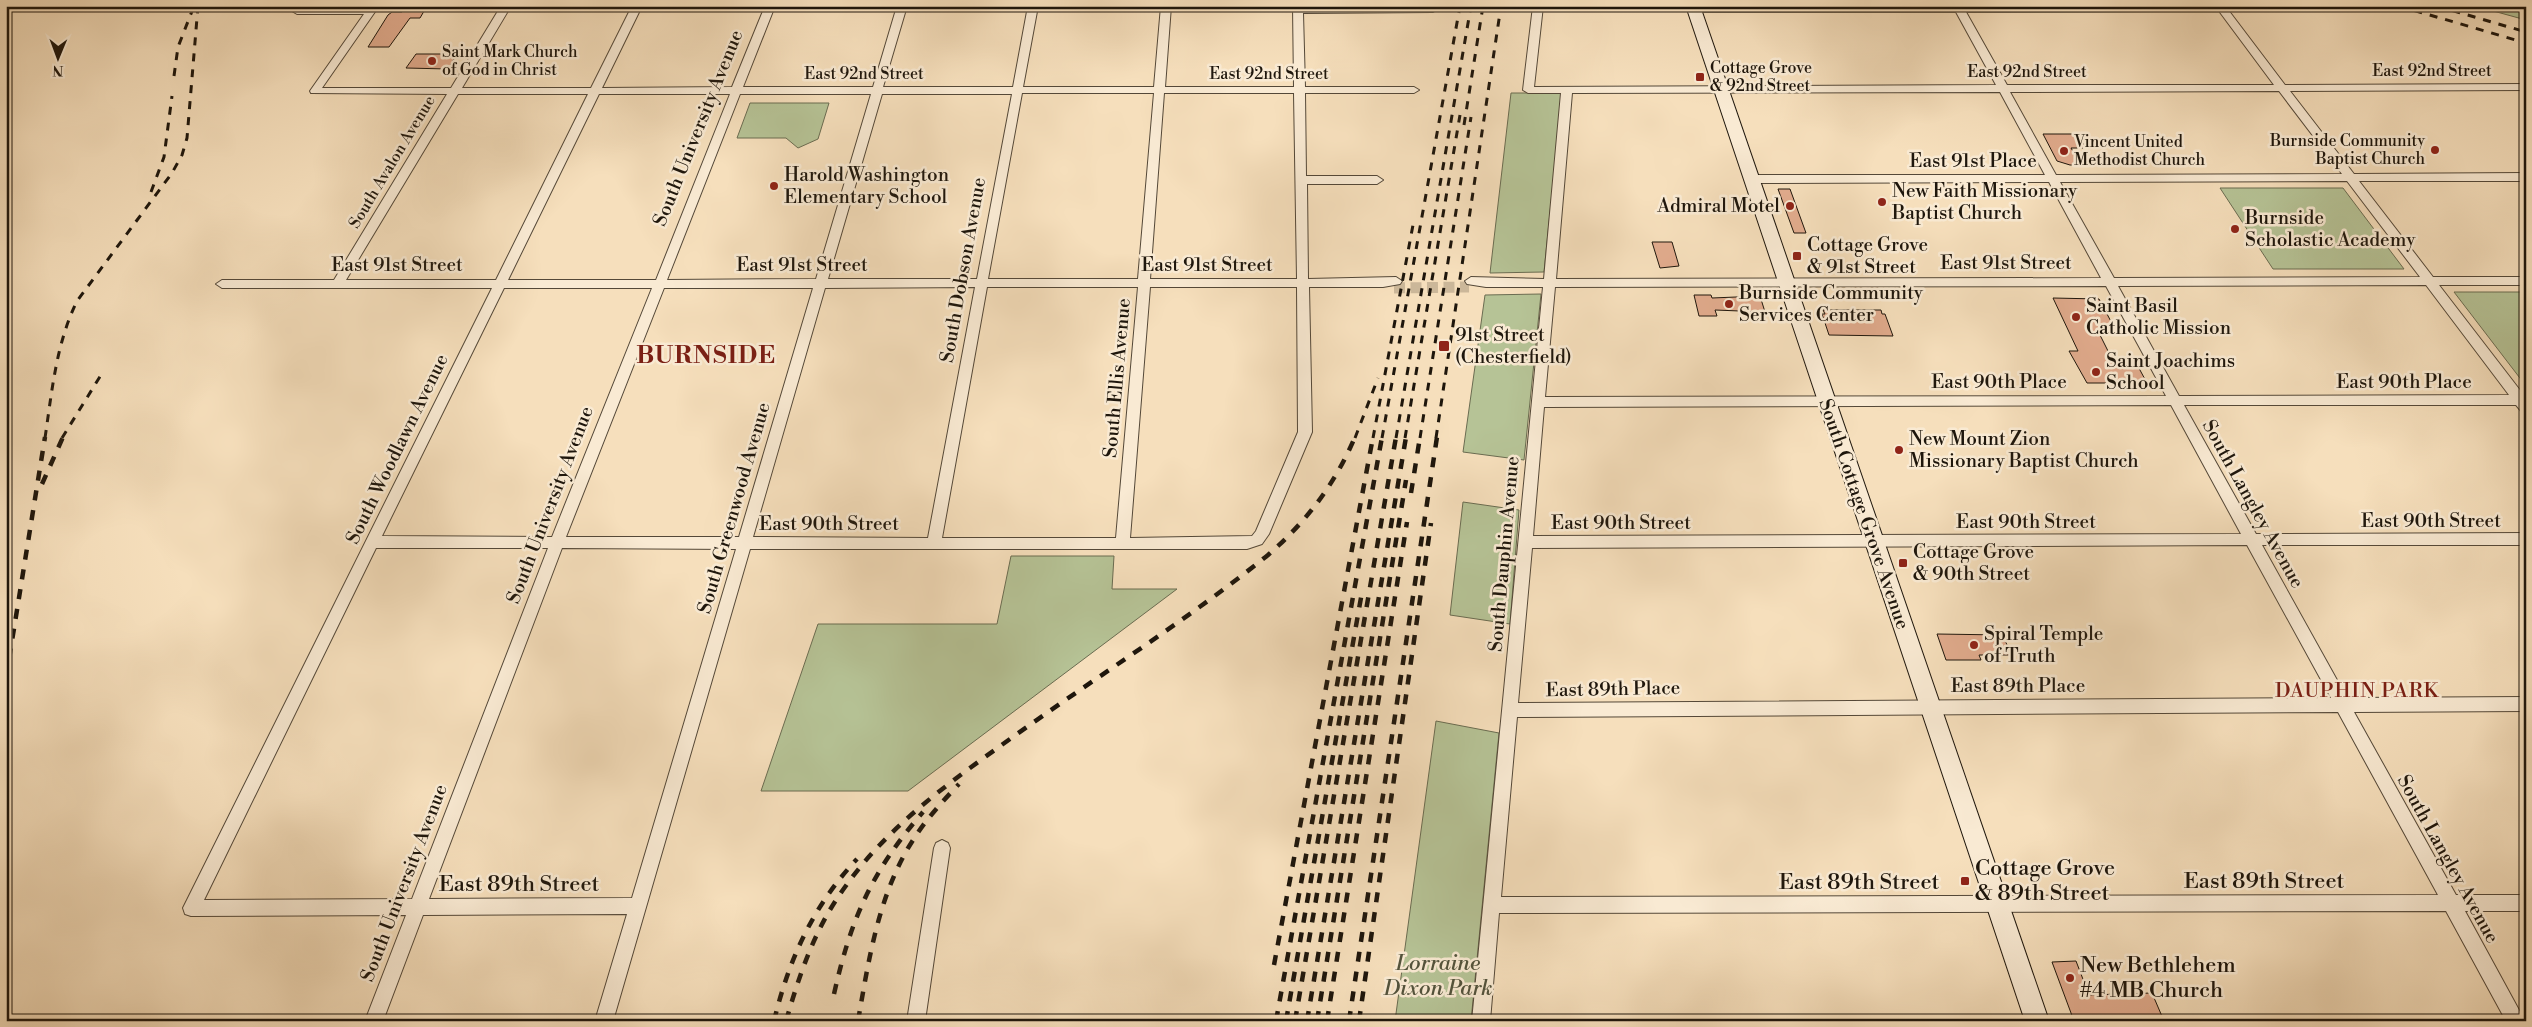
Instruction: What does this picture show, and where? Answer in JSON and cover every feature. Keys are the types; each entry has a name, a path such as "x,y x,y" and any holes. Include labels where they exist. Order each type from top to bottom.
{"main road":[{"name":"South Cottage Grove Avenue","path":"1693,8 2037,1021"}],"street":[{"name":"South Avalon Avenue","path":"338,284 506,6"},
{"name":"South Woodlawn Avenue","path":"190,908 637,6"},
{"name":"South University Avenue","path":"374,1021 557,543 770,6"},
{"name":"South Greenwood Avenue","path":"604,1021 902,6"},
{"name":"South Dobson Avenue","path":"934,542 1033,6"},
{"name":"South Ellis Avenue","path":"1123,544 1166,6"},
{"name":"East 92nd Street","path":"1538,6 1528,90 2526,87"},
{"name":"South Langley Avenue","path":"1958,7 2516,1021"},
{"path":"2220,7 2523,404"},
{"path":"1302,283 1298,8 1433,10"},
{"path":"1693,8 2345,8"},
{"path":"297,11 372,9"},
{"path":"315,90 372,9"},
{"name":"East 92nd Street","path":"315,90 1414,90"},
{"name":"South Dauphin Avenue","path":"1481,1021 1567,90"},
{"name":"East 91st Place","path":"1750,179 2526,177"},
{"path":"1301,180 1377,180"},
{"name":"East 91st Street","path":"1470,284 2526,281"},
{"name":"East 90th Street","path":"372,542 1247,543 1257,540 1262,534 1305,432 1302,283"},
{"name":"East 91st Street","path":"222,284 1391,284"},
{"name":"East 90th Place","path":"1538,402 1826,401 2523,404"},
{"name":"East 90th Street","path":"1526,542 2526,539"},
{"name":"East 89th Place","path":"1510,710 1930,706 2526,704"},
{"path":"916,1021 942,848"},
{"name":"East 89th Street","path":"1492,905 2526,903"},
{"name":"East 89th Street","path":"190,908 638,906"}],"green space":[{"path":"2475,6 2526,6 2526,20"},
{"path":"1511,93 1562,93 1544,272 1490,273"},
{"path":"750,103 829,103 818,139 798,148 786,138 737,138"},
{"path":"2220,188 2343,188 2404,269 2273,269"},
{"path":"2454,292 2526,292 2526,386"},
{"path":"1541,294 1524,460 1463,452 1485,295"},
{"path":"1463,502 1519,510 1510,624 1450,615"},
{"path":"1011,556 1114,556 1112,589 1177,589 908,791 761,791 818,624 997,624"},
{"name":"Lorraine Dixon Park","path":"1436,721 1499,733 1471,1021 1395,1021"}],"building":[{"path":"406,6 427,6 420,18 410,18 389,47 368,47 388,15 392,12 402,12"},
{"name":"Saint Mark Church of God in Christ","path":"416,54 457,54 448,69 406,68"},
{"name":"Vincent United Methodist Church","path":"2043,134 2078,134 2086,148 2071,148 2081,165 2070,165 2057,161"},
{"path":"1778,189 1790,189 1806,233 1794,233"},
{"path":"1652,242 1672,242 1679,266 1660,268"},
{"name":"Burnside Community Services Center","path":"1694,295 1711,295 1712,298 1760,296 1765,312 1715,310 1717,316 1699,316"},
{"path":"2053,298 2099,299 2115,329 2097,329 2112,359 2134,359 2147,383 2087,383 2069,351 2078,351"},
{"path":"1823,310 1881,310 1882,314 1885,314 1893,336 1829,335 1822,314 1825,314"},
{"name":"Spiral Temple of Truth","path":"1937,634 2003,635 2011,655 1979,655 1981,660 1946,660"},
{"name":"New Bethlehem #4 MB Church","path":"2076,961 2089,995 2152,993 2164,1021 2074,1021 2052,962"}],"tunnel":[{"path":"1394,288 1469,287"}],"railway":[{"path":"174,76 178,47 194,6"},
{"path":"45,438 59,351 77,301 172,173 182,155 187,138 198,6"},
{"path":"1382,438 1460,6"},
{"path":"1396,438 1471,6"},
{"path":"1464,125 1483,6"},
{"path":"1436,438 1501,6"},
{"path":"2399,6 2526,43"},
{"path":"2437,6 2526,32"},
{"path":"151,192 164,157 172,96"},
{"path":"1405,438 1460,115"},
{"path":"1420,438 1471,117"},
{"path":"1373,438 1413,225"},
{"path":"62,438 101,375"},
{"path":"1355,438 1378,378"},
{"path":"6,678 45,437"},
{"path":"42,484 63,437"},
{"path":"786,1021 803,968 825,918 845,887 880,844 921,806 965,772 1205,603 1268,555 1295,529 1319,501 1355,437"},
{"path":"1274,965 1373,437"},
{"path":"1276,1021 1382,437"},
{"path":"1295,1021 1396,437"},
{"path":"1307,1021 1406,437"},
{"path":"1411,493 1420,437"},
{"path":"1349,1021 1437,437"},
{"path":"1317,1021 1406,480"},
{"path":"1327,1021 1407,522"},
{"path":"1359,1021 1431,523"},
{"path":"1286,1021 1362,592"},
{"path":"858,1021 871,949 892,880 915,837 936,809 959,784"},
{"path":"834,994 848,942 866,897 890,855 923,812"},
{"path":"774,1021 787,976 805,934 828,895 857,859"}],"place":[{"name":"Saint Mark Church of God in Christ","path":"432,61"},
{"name":"Cottage Grove & 92nd Street","path":"1700,77"},
{"name":"Burnside Community Baptist Church","path":"2435,150"},
{"name":"Vincent United Methodist Church","path":"2064,151"},
{"name":"Harold Washington Elementary School","path":"774,186"},
{"name":"New Faith Missionary Baptist Church","path":"1882,202"},
{"name":"Admiral Motel","path":"1790,206"},
{"name":"Burnside Scholastic Academy","path":"2235,229"},
{"name":"Cottage Grove & 91st Street","path":"1797,256"},
{"name":"Burnside Community Services Center","path":"1729,304"},
{"name":"Saint Basil Catholic Mission","path":"2076,317"},
{"name":"91st Street (Chesterfield)","path":"1444,346"},
{"name":"Saint Joachims School","path":"2096,372"},
{"name":"New Mount Zion Missionary Baptist Church","path":"1899,450"},
{"name":"Cottage Grove & 90th Street","path":"1903,563"},
{"name":"Spiral Temple of Truth","path":"1974,645"},
{"name":"Cottage Grove & 89th Street","path":"1965,881"},
{"name":"New Bethlehem #4 MB Church","path":"2070,978"}],"district":[{"name":"BURNSIDE","path":"706,356"},
{"name":"DAUPHIN PARK","path":"2357,691"}]}
